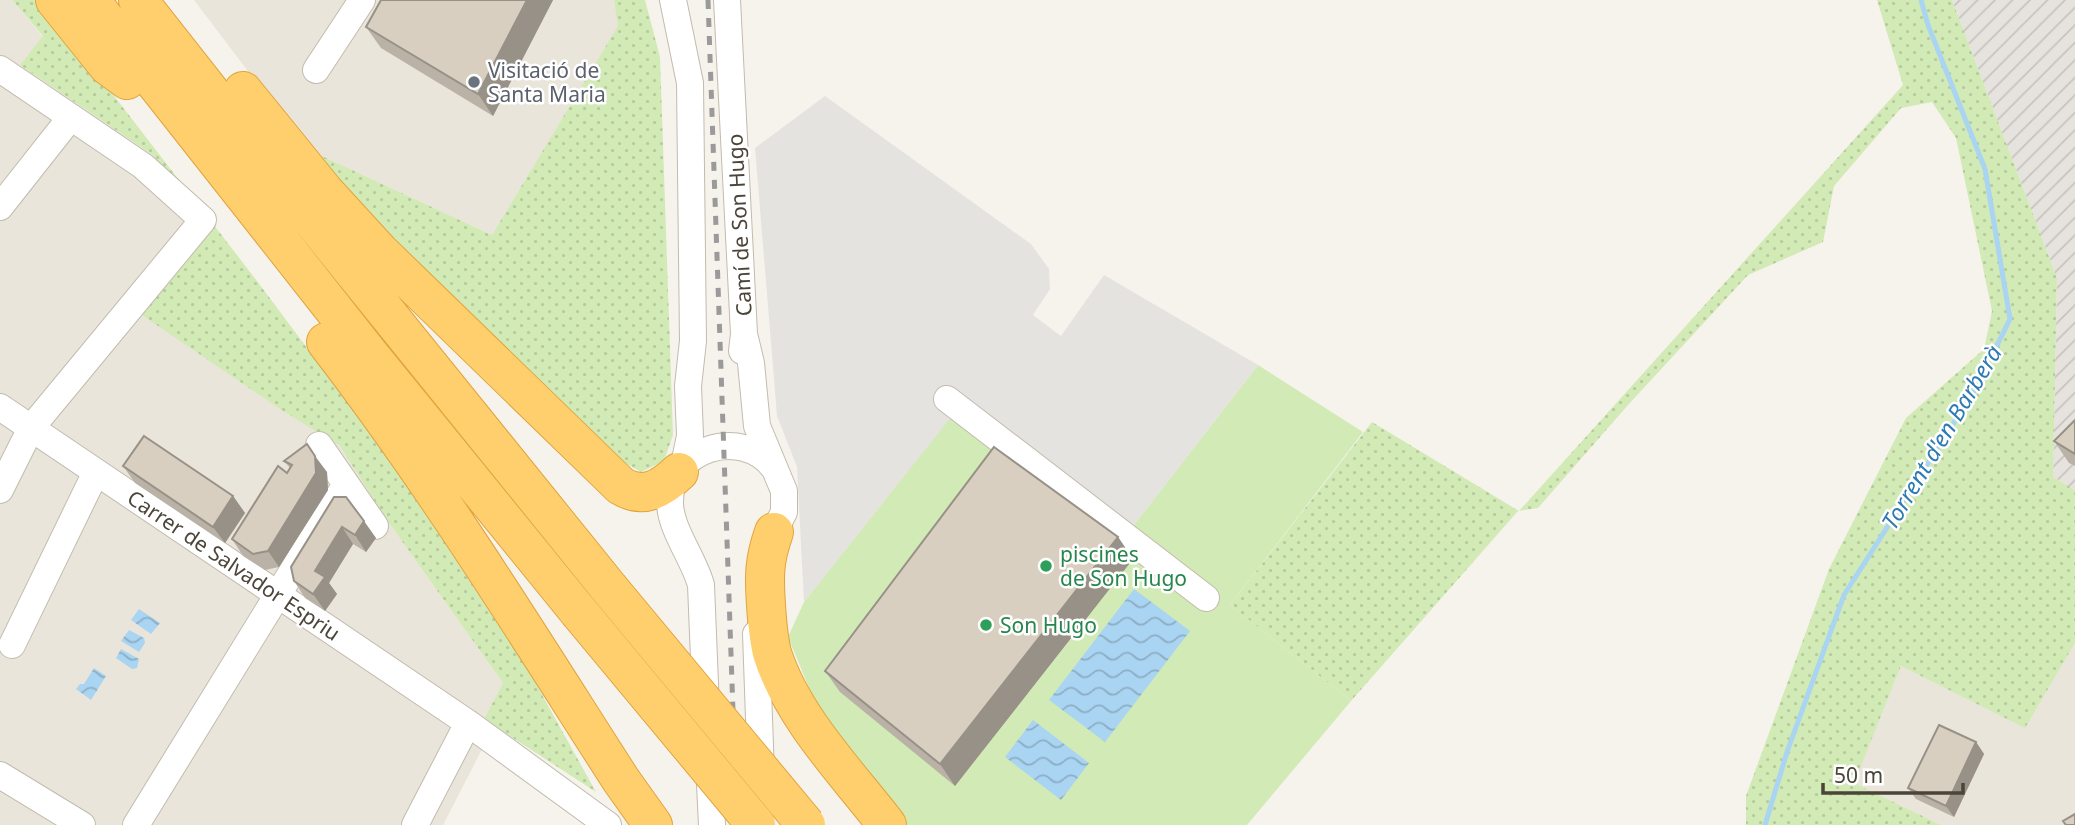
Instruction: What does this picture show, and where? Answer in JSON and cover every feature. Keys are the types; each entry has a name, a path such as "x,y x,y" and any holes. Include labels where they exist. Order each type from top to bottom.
{"highway":[{"path":"55,0 108,66 192,131"},
{"path":"90,0 251,205 578,611 756,825"},
{"path":"139,0 195,32 325,192 380,252 621,486 634,492 654,490 669,482 682,468"},
{"path":"139,0 282,183 609,588 806,825"},
{"path":"251,205 323,338 436,493 626,789 653,825"},
{"path":"774,532 766,553 764,572 772,653 799,711 887,825"}],"street":[{"path":"316,69 362,0"},
{"path":"673,0 690,83 693,341 700,421 710,440 750,449 776,470"},
{"name":"Camí de Son Hugo","path":"723,445 734,440 742,420 741,364 744,334 727,0"},
{"path":"0,69 143,166 203,220 31,428 0,490"},
{"path":"0,207 71,117"},
{"path":"744,334 751,363 757,426 784,491 785,503 784,512 759,561 755,587 763,825"},
{"path":"682,468 690,436 688,386 693,341"},
{"path":"947,398 1206,598"},
{"name":"Carrer de Salvador Espriu","path":"0,407 468,723 608,825"},
{"path":"319,445 375,526"},
{"path":"712,825 701,585 696,567 673,521 670,505 674,481 682,468 698,453 723,445"},
{"path":"12,645 96,472"},
{"path":"136,825 346,484"},
{"path":"415,825 468,723"},
{"path":"0,775 82,825"}],"shaded area":[{"path":"0,0 12,0 43,37 20,65 154,156 212,230 142,314 340,446 384,516 503,683 484,719 494,726 443,825 0,825"},
{"path":"194,0 614,0 619,26 492,235 307,149"},
{"path":"1952,0 2075,0 2075,490 2053,477 2057,278"},
{"path":"825,96 1031,244 1049,269 1050,289 1033,315 1061,336 1104,275 1258,365 1130,530 963,402 804,602 797,467 777,416 755,148"},
{"path":"2075,643 2075,825 1941,825 1853,783 1901,666 2025,727"}],"green space":[{"path":"12,0 40,0 257,281 393,463 500,619 596,792 484,719 503,683 384,516 340,446 280,409 142,315 212,230 154,156 20,65 43,36"},
{"path":"614,0 645,0 660,57 673,435 664,461 641,472 613,456 438,287 307,149 492,235 618,26"},
{"path":"1877,0 1952,0 2057,278 2053,477 2075,490 2075,643 2025,728 1901,666 1854,783 1941,825 1746,825 1746,796 1829,569 1906,418 1984,349 1992,311 1956,138 1932,102 1901,108 1834,186 1823,242 1748,275 1628,405 1538,508 1519,511 1903,85"},
{"name":"piscines de Son Hugo","path":"1258,365 1363,432 1230,605 1351,701 1247,825 907,825 827,731 788,637 804,602 963,401 1130,530"},
{"path":"1372,422 1519,511 1351,701 1230,605"}],"water":[{"path":"1134,589 1190,631 1105,742 1049,700"},
{"path":"139,609 160,623 151,634 131,620"},
{"path":"129,630 144,638 145,643 139,652 121,641"},
{"path":"121,649 139,659 137,668 132,669 116,658"},
{"path":"94,668 106,676 91,700 76,689 80,684 84,684"},
{"path":"1033,720 1089,763 1061,800 1005,757"}],"building":[{"name":"Visitació de Santa Maria","path":"381,0 527,0 478,94 366,27"},
{"path":"2075,420 2075,454 2054,441"},
{"path":"144,436 233,496 213,527 123,466"},
{"path":"307,444 315,456 316,473 268,551 253,554 232,539 278,466 287,473 292,465 284,461"},
{"name":"Son Hugo","path":"994,447 1118,537 940,764 825,671"},
{"path":"334,497 346,497 364,521 355,535 342,527 315,571 325,577 313,594 294,581 291,567"},
{"path":"1939,725 1976,742 1946,806 1908,788"},
{"path":"2075,814 2075,825 2066,825 2063,821"}],"waterway":[{"name":"Torrent d'en Barberà","path":"1765,825 1787,752 1844,595 1976,388 2010,319 1985,169 1928,25 1921,0"}],"railway":[{"path":"708,0 737,825"}],"place":[{"name":"Visitació de Santa Maria","path":"474,82"},
{"name":"piscines de Son Hugo","path":"1046,566"},
{"name":"Son Hugo","path":"986,625"}]}
